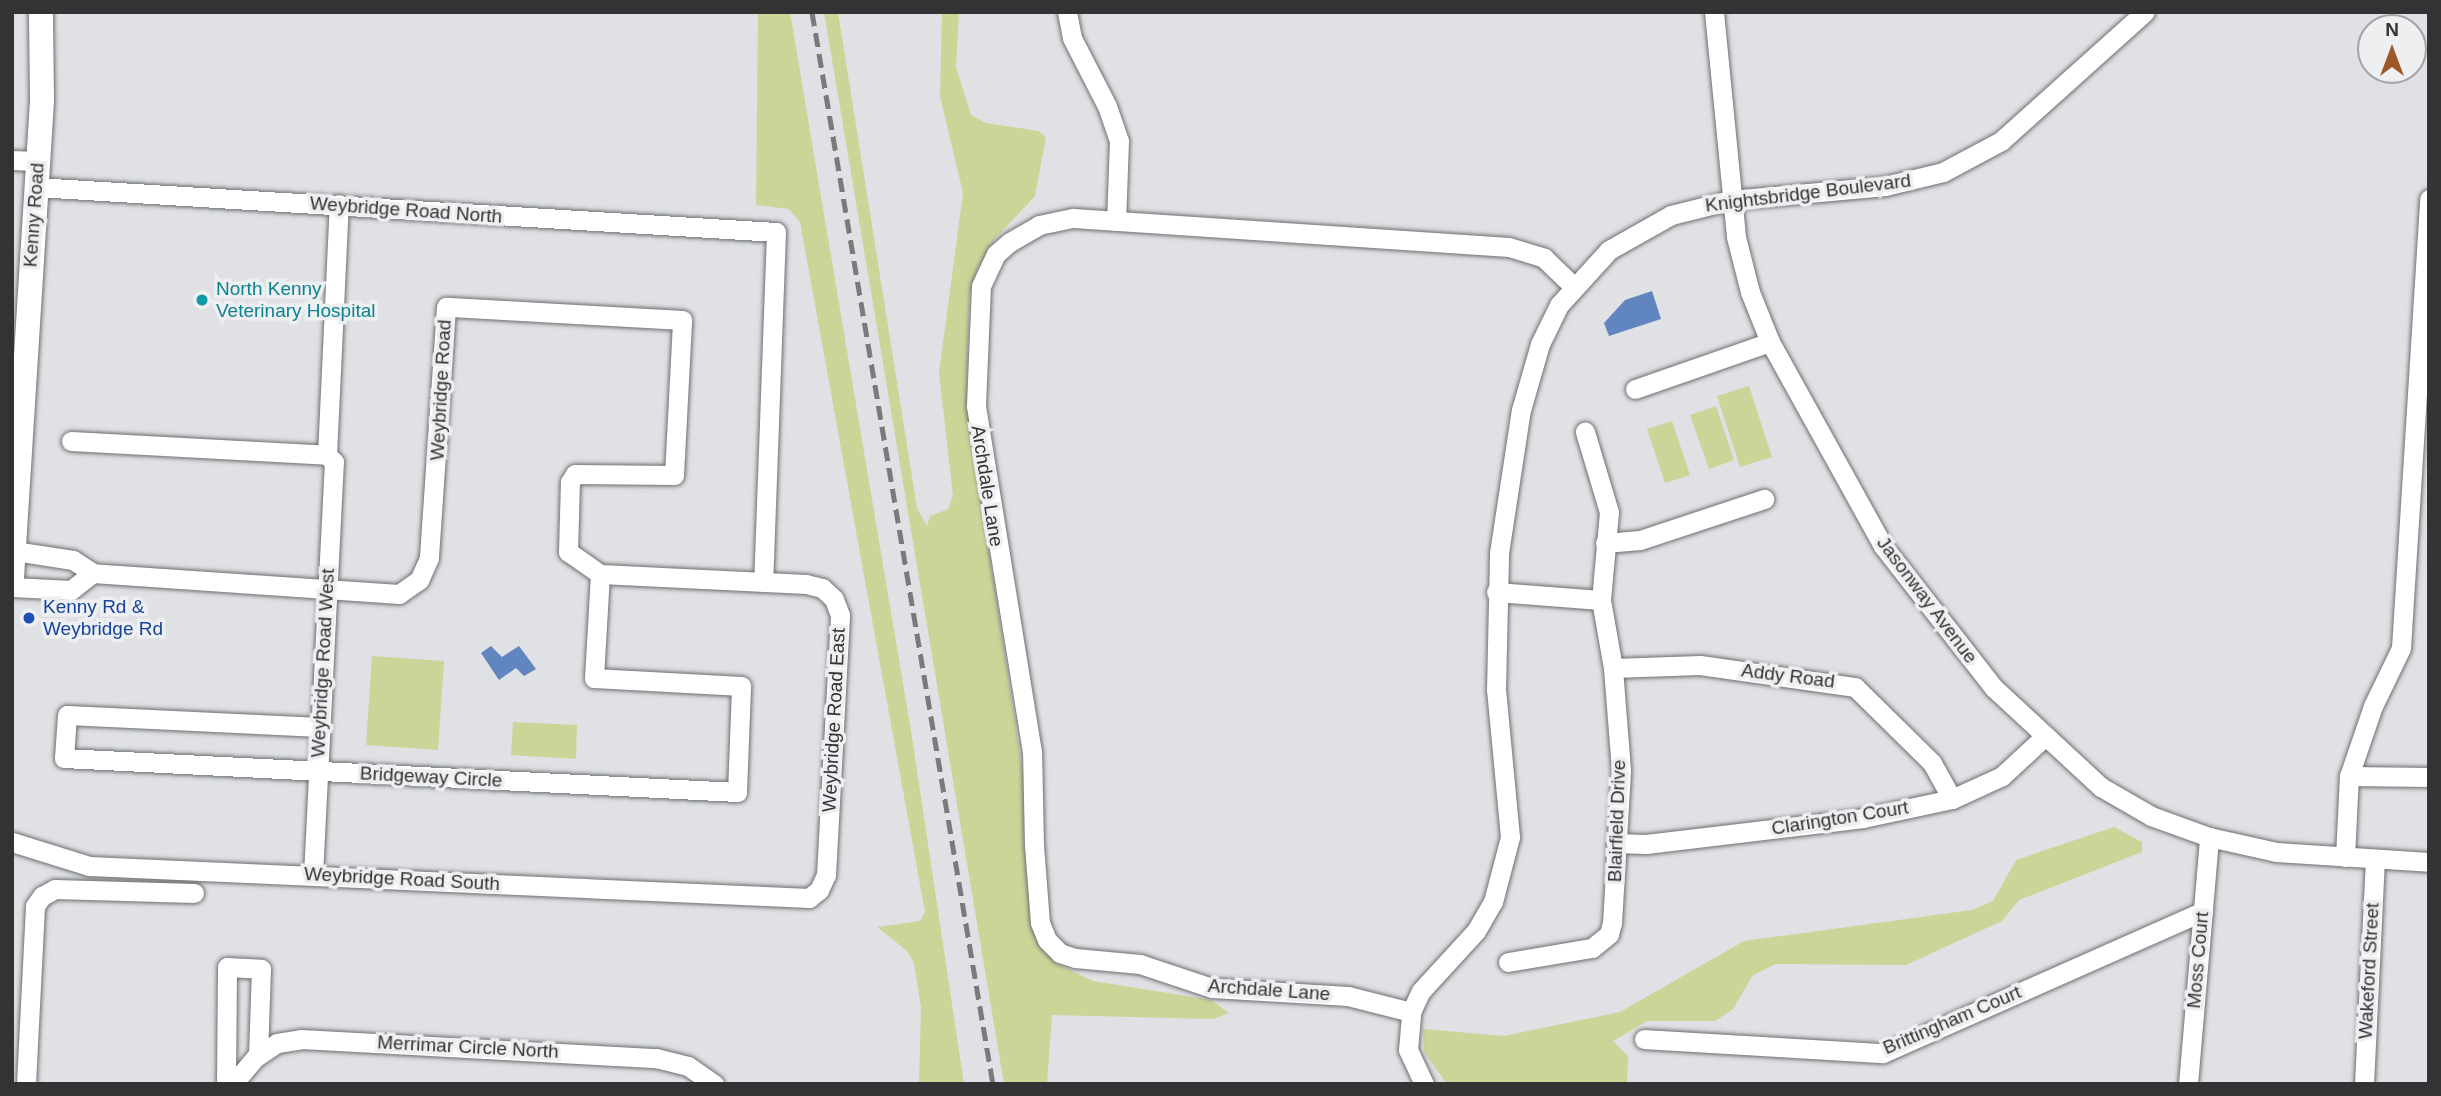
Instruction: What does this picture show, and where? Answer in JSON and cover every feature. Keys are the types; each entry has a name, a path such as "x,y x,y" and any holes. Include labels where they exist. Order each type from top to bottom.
{"main road":[{"name":"Kenny Road","path":"12,578 43,61 41,12"}],"street":[{"name":"Kenny Road","path":"43,61 52,12"},
{"path":"1067,12 1072,38 1107,106 1119,141 1116,221"},
{"name":"Jasonway Avenue","path":"1714,12 1731,200 1742,265 1770,342 1883,546 1994,688 2043,738 2101,787 2151,816 2209,837 2276,852 2429,862"},
{"name":"Knightsbridge Boulevard","path":"1424,1084 1408,1050 1411,1012 1422,991 1476,932 1504,870 1510,815 1496,690 1496,592 1521,410 1540,344 1572,285 1609,250 1648,226 1699,206 1731,200 1885,187 1943,172 2001,141 2144,12"},
{"path":"12,160 37,161"},
{"name":"Weybridge Road North","path":"36,187 776,232 762,582"},
{"path":"2345,857 2349,776 2373,706 2401,648 2422,460 2429,199"},
{"name":"Weybridge Road West","path":"313,874 334,462 327,455 339,204"},
{"name":"Archdale Lane","path":"1411,1012 1348,996 1212,988 1140,964 1075,958 1053,948 1043,930 1034,845 1032,752 975,405 978,303 996,254 1025,231 1055,220 1116,221 1508,247 1544,258 1572,285"},
{"name":"Weybridge Road","path":"14,551 73,560 93,573 398,594 419,580 429,558 446,307 682,320 674,475 588,471 575,474 570,482 568,552 600,574"},
{"path":"1635,388 1770,342"},
{"name":"Blairfield Drive","path":"1507,962 1602,943 1612,923 1621,770 1613,668 1601,600 1607,500 1585,432"},
{"path":"71,441 327,455"},
{"path":"1605,543 1640,540 1764,499"},
{"path":"12,587 71,590 93,573"},
{"name":"Weybridge Road East","path":"600,574 762,582 822,588 834,599 839,615 826,875 819,890 808,898 796,898"},
{"name":"Bridgeway Circle","path":"320,727 67,715 64,758 737,792 741,685 594,678 600,574"},
{"path":"1496,592 1601,600"},
{"name":"Addy Road","path":"1613,668 1700,666 1855,687 1932,762 1952,799"},
{"name":"Clarington Court","path":"1616,843 1646,844 1863,818 1952,799 2002,776 2043,738"},
{"path":"2349,776 2429,776"},
{"name":"Moss Court","path":"2188,1084 2209,837"},
{"name":"Weybridge Road South","path":"12,842 89,866 313,874 796,898"},
{"name":"Wakeford Street","path":"2364,1084 2375,859"},
{"path":"26,1084 35,906 42,896 55,889 194,893"},
{"name":"Brittingham Court","path":"1644,1039 1883,1053 2203,911"},
{"path":"226,1084 227,967 261,969 258,1055"},
{"name":"Merrimar Circle North","path":"233,1084 258,1055 276,1043 301,1039 645,1057 688,1066 714,1084"}],"green space":[{"path":"758,12 790,12 912,737 964,1084 919,1084 921,1008 914,963 907,951 877,927 920,921 925,912 800,222 789,209 756,205"},
{"path":"824,12 838,12 917,508 927,526 930,516 948,509 953,496 939,373 963,193 940,96 942,12 959,12 956,67 971,115 986,123 1039,131 1046,137 1035,196 994,240 977,269 969,298 967,380 977,475 1025,786 1042,938 1057,964 1093,981 1211,1000 1229,1013 1213,1019 1052,1015 1047,1084 1004,1084"},
{"path":"1749,386 1772,457 1740,467 1717,396"},
{"path":"1716,406 1734,460 1709,469 1690,415"},
{"path":"1672,421 1690,475 1665,483 1647,429"},
{"path":"372,656 444,661 438,750 366,745"},
{"path":"513,722 577,725 576,759 511,755"},
{"path":"2114,827 2142,842 2142,852 2019,900 2002,921 1906,965 1776,964 1753,975 1733,1009 1715,1021 1647,1021 1613,1041 1628,1056 1627,1084 1447,1084 1424,1052 1423,1029 1504,1036 1620,1012 1744,941 1972,910 1993,901 2016,860"}],"water":[{"path":"1652,291 1661,319 1609,336 1604,323 1625,300"},
{"path":"491,646 502,657 519,646 536,669 524,676 516,668 499,680 481,653"}],"railway":[{"path":"812,12 993,1084"}],"place":[{"name":"North Kenny Veterinary Hospital","path":"202,300"},
{"name":"Kenny Rd & Weybridge Rd","path":"29,618"}]}
